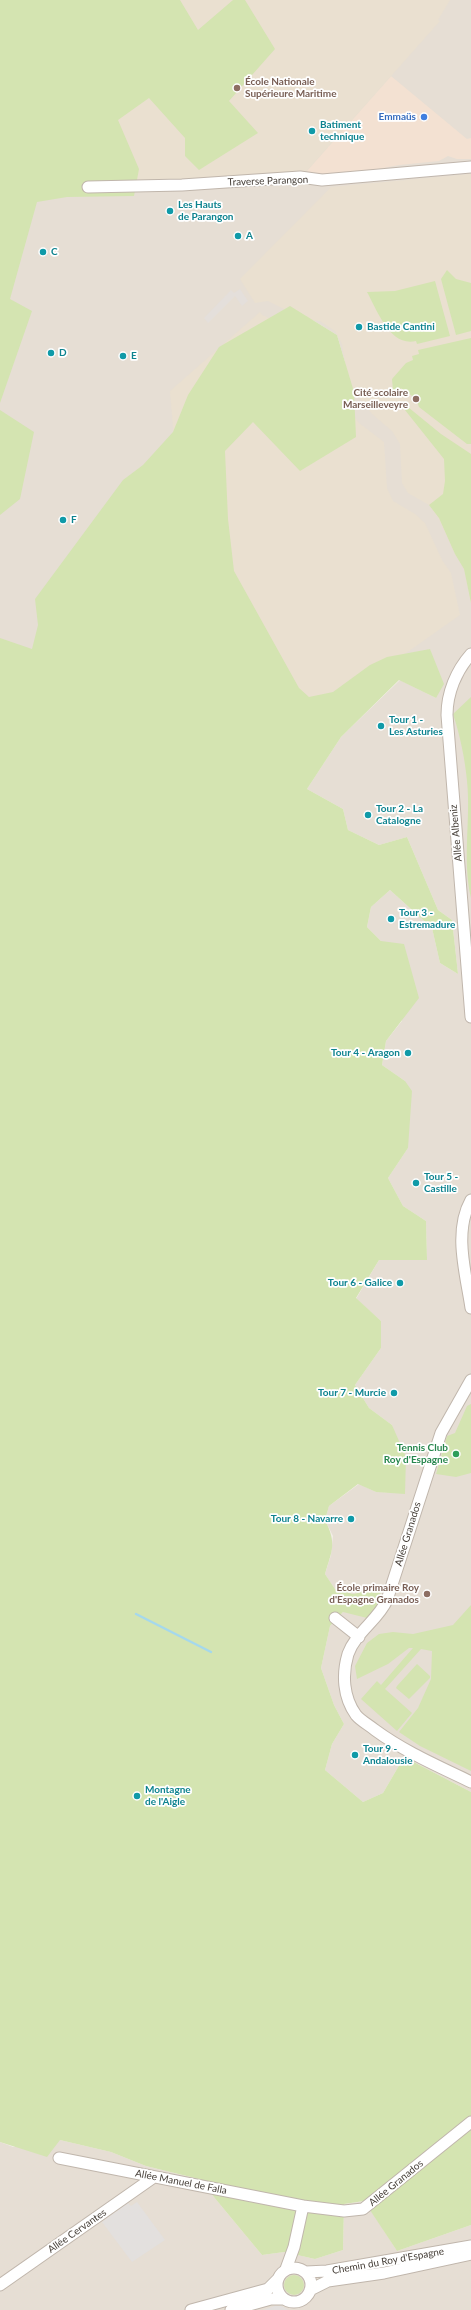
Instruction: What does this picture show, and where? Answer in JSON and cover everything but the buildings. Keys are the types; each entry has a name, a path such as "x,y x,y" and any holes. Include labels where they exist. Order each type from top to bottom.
{"street":[{"name":"Traverse Parangon","path":"88,187 182,185 300,177 322,180 471,167"},
{"name":"Allée Albeniz","path":"471,654 453,683 449,696 447,715 471,1017"},
{"path":"471,1200 464,1216 461,1232 471,1308"},
{"name":"Allée Granados","path":"471,1380 441,1433 387,1600 377,1617 359,1637 349,1653 344,1681 348,1700 357,1716 398,1747 471,1782"},
{"path":"335,1618 359,1637"},
{"name":"Allée Granados","path":"303,2206 344,2211 363,2209 471,2122"},
{"name":"Allée Manuel de Falla","path":"59,2158 303,2206"},
{"name":"Allée Cervantes","path":"0,2285 154,2177"},
{"path":"191,2310 268,2289 286,2269 294,2247 303,2206"},
{"name":"Chemin du Roy d'Espagne","path":"303,2270 327,2271 471,2246"},
{"path":"294,2247 303,2270 310,2280 305,2310"},
{"name":"Chemin du Roy d'Espagne","path":"308,2293 328,2281 391,2271 471,2254"},
{"path":"286,2269 303,2270"},
{"path":"277,2280 278,2290 292,2304"},
{"path":"231,2310 271,2300 292,2304 308,2293"}],"shaded area":[{"name":"École Nationale Supérieure Maritime","path":"112,0 450,0 438,20 440,21 305,173 140,182 99,168"},
{"path":"245,0 471,0 471,1792 404,1757 383,1793 363,1802 325,1770 332,1744 344,1724 334,1705 321,1668 330,1626 343,1612 381,1588 353,1594 335,1589 325,1574 331,1555 333,1536 325,1520 329,1506 359,1484 376,1492 405,1493 392,1425 369,1408 355,1385 381,1348 381,1321 356,1299 379,1260 427,1260 426,1221 403,1206 388,1178 408,1148 405,1081 382,1065 386,1041 402,1021 381,941 367,927 371,907 390,890 432,928 440,963 458,974 452,920 438,910 407,837 379,845 348,830 343,809 307,789 341,737 400,680 436,698 430,649 333,692 354,392 337,335 290,306 280,313 170,626 0,657 0,200 139,169"},
{"path":"391,76 467,139 471,138 471,159 457,159 448,156 439,161 399,165 346,175 305,173"},
{"name":"Cité scolaire Marseilleveyre","path":"471,174 471,603 464,569 455,554 439,519 429,505 408,493 402,483 400,444 392,431 372,414 349,384 342,344 335,331 320,321 306,320 268,301 255,303 240,279 331,187"},
{"path":"240,289 248,301 242,306 235,296 208,323 204,318 231,290 234,293"},
{"path":"260,312 262,315 325,341 348,408 359,423 384,442 387,488 393,501 415,514 425,523 442,560 451,573 460,615 331,706 80,743 180,511 170,391"},
{"path":"60,2140 111,2152 146,2166 199,2179 262,2255 284,2252 315,2259 343,2250 344,2204 365,2201 397,2251 471,2225 471,2310 0,2310 0,2142 13,2147"},
{"path":"137,2202 165,2240 132,2262 102,2222 128,2203 131,2206"},
{"path":"275,2306 281,2306 288,2310 263,2310"}],"green space":[{"path":"0,0 180,0 198,30 233,0 245,0 275,49 229,101 258,133 199,170 185,156 185,138 149,98 118,120 139,169 134,196 67,197 37,202 10,299 32,311 0,403"},
{"path":"447,270 456,279 471,283 471,331 456,335 441,279"},
{"path":"435,281 450,336 417,344 416,341 399,339 392,333 380,318 367,292 395,291"},
{"path":"290,306 337,335 354,392 356,437 300,471 253,422 225,451 228,519 234,571 299,688 309,697 333,692 370,665 387,657 430,649 444,684 436,698 399,680 341,737 307,789 343,809 348,830 379,845 407,837 438,910 452,920 458,974 440,963 432,928 390,890 371,907 367,927 381,941 404,944 419,998 386,1041 382,1065 405,1081 412,1091 408,1148 388,1178 403,1206 426,1221 427,1260 379,1260 356,1298 381,1321 381,1348 355,1385 369,1408 392,1425 406,1457 405,1494 376,1492 358,1484 329,1506 325,1520 331,1535 332,1547 325,1574 335,1589 353,1594 381,1588 379,1607 367,1618 343,1612 330,1626 321,1668 334,1705 344,1724 332,1744 325,1770 363,1802 383,1793 404,1757 471,1792 471,2225 397,2251 364,2201 344,2204 343,2250 315,2259 284,2252 262,2255 199,2179 146,2166 111,2152 60,2140 47,2157 0,2142 0,638 32,649 38,625 35,599 123,480 143,465 173,432 188,395 219,347"},
{"path":"471,338 471,444 467,444 419,407 416,399 407,392 403,396 400,394 403,390 401,388 397,393 393,390 392,379 406,363 413,360 412,356 419,354 418,350"},
{"path":"403,403 441,434 471,454 471,603 464,569 455,554 439,518 429,505 443,494 445,481 444,459 401,405"},
{"path":"0,410 34,432 20,499 0,515"},
{"path":"471,697 471,898 467,869 467,781 462,747 453,714"},
{"name":"Tennis Club Roy d'Espagne","path":"471,1404 471,1473 456,1477 436,1474 447,1436 455,1433 467,1406"},
{"path":"471,1605 471,1771 420,1746 399,1732 418,1708 431,1679 432,1651 421,1649 385,1689 412,1713 397,1731 361,1699 377,1681 381,1685 413,1648 409,1648 388,1664 357,1679 355,1666 367,1643 379,1634 393,1632 413,1634 453,1625"},
{"path":"417,1664 430,1676 430,1678 409,1699 396,1688"},
{"path":"294,2275 301,2278 304,2285 301,2292 294,2295 287,2292 284,2285 287,2278"}],"waterway":[{"path":"136,1614 211,1652"}],"place":[{"name":"École Nationale Supérieure Maritime","path":"237,88"},
{"name":"Emmaüs","path":"424,117"},
{"name":"Batiment technique","path":"312,131"},
{"name":"Les Hauts de Parangon","path":"170,211"},
{"name":"A","path":"238,236"},
{"name":"C","path":"43,252"},
{"name":"Bastide Cantini","path":"359,327"},
{"name":"D","path":"51,353"},
{"name":"E","path":"123,356"},
{"name":"Cité scolaire Marseilleveyre","path":"416,399"},
{"name":"F","path":"63,520"},
{"name":"Tour 1 - Les Asturies","path":"381,726"},
{"name":"Tour 2 - La Catalogne","path":"368,815"},
{"name":"Tour 3 - Estremadure","path":"391,919"},
{"name":"Tour 4 - Aragon","path":"408,1053"},
{"name":"Tour 5 - Castille","path":"416,1183"},
{"name":"Tour 6 - Galice","path":"400,1283"},
{"name":"Tour 7 - Murcie","path":"394,1393"},
{"name":"Tennis Club Roy d'Espagne","path":"456,1454"},
{"name":"Tour 8 - Navarre","path":"351,1519"},
{"name":"École primaire Roy d'Espagne Granados","path":"427,1594"},
{"name":"Tour 9 - Andalousie","path":"355,1755"},
{"name":"Montagne de l'Aigle","path":"137,1796"}]}
